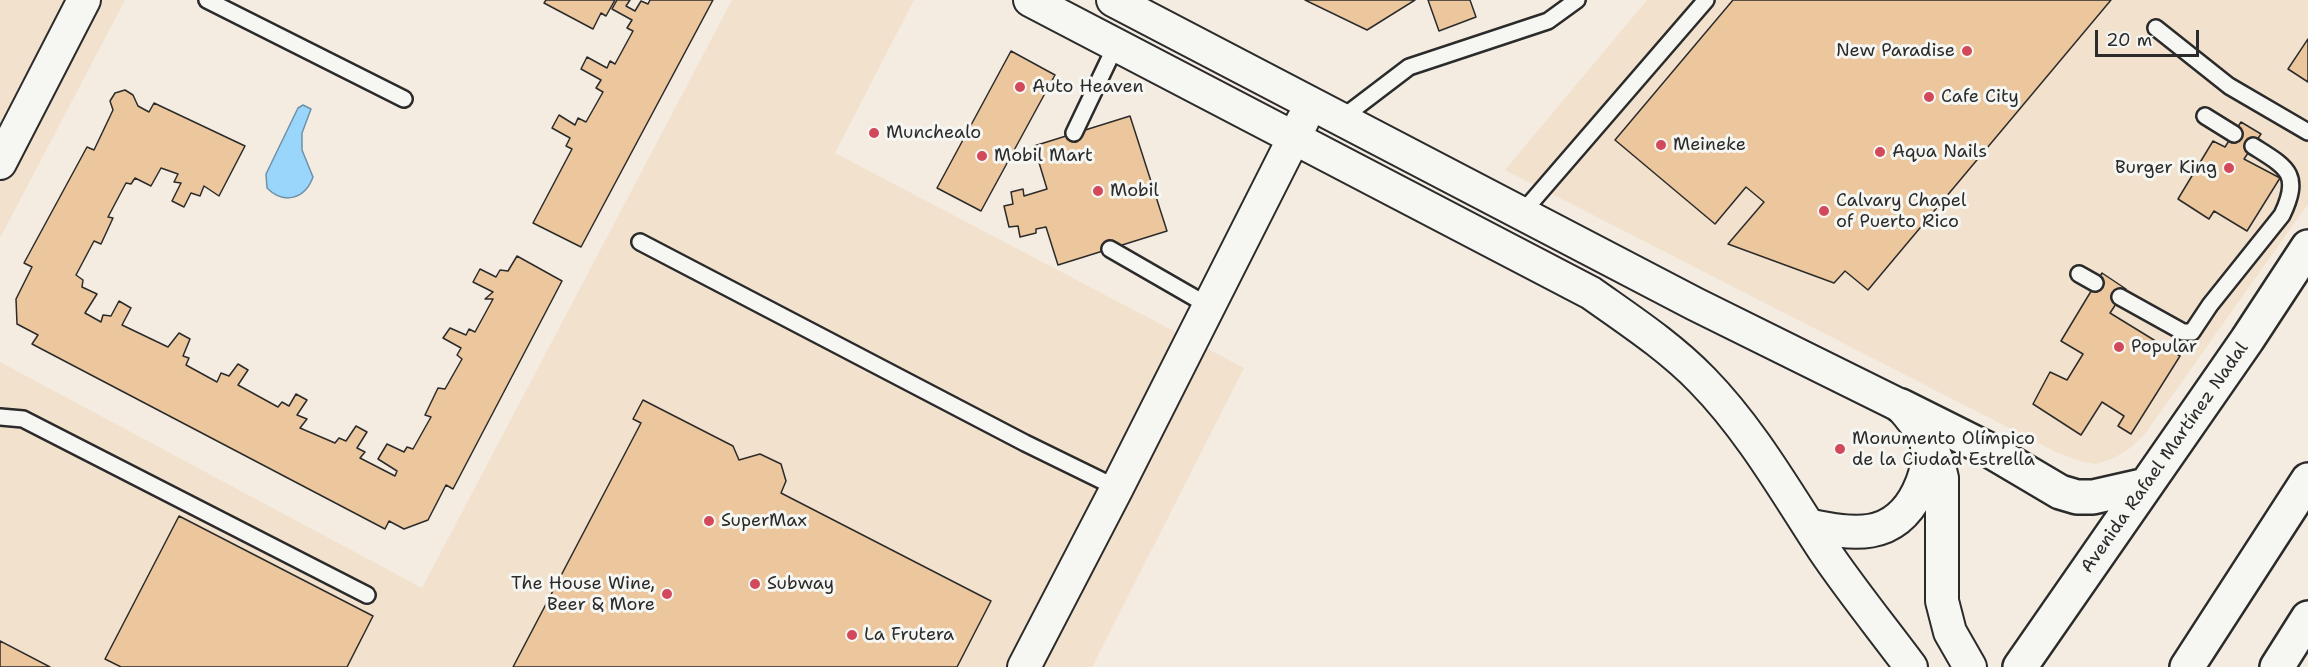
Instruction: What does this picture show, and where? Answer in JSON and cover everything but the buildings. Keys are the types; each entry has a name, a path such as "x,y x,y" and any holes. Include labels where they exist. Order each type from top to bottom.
{"main road":[{"name":"Avenida Rafael Martínez Nadal","path":"2020,667 2247,340 2308,247"},
{"path":"1901,406 1989,450 2060,492 2077,497 2093,497 2146,485"},
{"path":"2187,667 2308,480"},
{"path":"2277,667 2308,618"}],"street":[{"path":"0,163 84,0"},
{"path":"1030,0 1591,293 1664,345 1701,379 1726,407 1911,667"},
{"path":"1113,0 1695,304 1901,406 1915,422 1939,460 1942,478 1942,601 1950,632 1970,667"},
{"path":"1024,667 1311,104"},
{"path":"1808,525 1857,533 1892,524 1904,514 1920,486 1927,468 1926,440"}],"lane":[{"path":"207,0 404,99"},
{"path":"1342,118 1409,67 1548,21 1577,0"},
{"path":"1522,213 1706,0"},
{"path":"2156,28 2229,86 2308,132"},
{"path":"1074,133 1116,45"},
{"path":"2205,116 2234,134"},
{"path":"2120,297 2183,332 2192,332 2210,305 2282,215 2291,191 2292,181 2287,170 2253,146"},
{"path":"640,242 1117,488"},
{"path":"1110,249 1209,306"},
{"path":"2079,274 2096,283"},
{"path":"0,417 23,419 367,595"}],"shaded area":[{"path":"0,0 125,0 0,238"},
{"path":"732,0 914,0 835,153 1244,368 1092,667 0,667 0,362 422,588"},
{"path":"1647,0 2308,0 2308,204 2144,435 2129,449 2114,458 2096,464 2083,462 2058,453 1505,170"}],"water":[{"path":"303,105 311,109 302,133 302,150 313,177 299,195 280,197 267,188 266,174 298,108"}],"place":[{"name":"New Paradise","path":"1967,51"},
{"name":"Auto Heaven","path":"1020,87"},
{"name":"Cafe City","path":"1929,97"},
{"name":"Munchealo","path":"874,133"},
{"name":"Meineke","path":"1661,145"},
{"name":"Aqua Nails","path":"1880,152"},
{"name":"Mobil Mart","path":"982,156"},
{"name":"Burger King","path":"2229,168"},
{"name":"Mobil","path":"1098,191"},
{"name":"Calvary Chapel of Puerto Rico","path":"1824,211"},
{"name":"Popular","path":"2119,347"},
{"name":"Monumento Olímpico de la Ciudad Estrella","path":"1840,449"},
{"name":"SuperMax","path":"709,521"},
{"name":"Subway","path":"755,584"},
{"name":"The House Wine, Beer & More","path":"667,594"},
{"name":"La Frutera","path":"852,635"}]}
